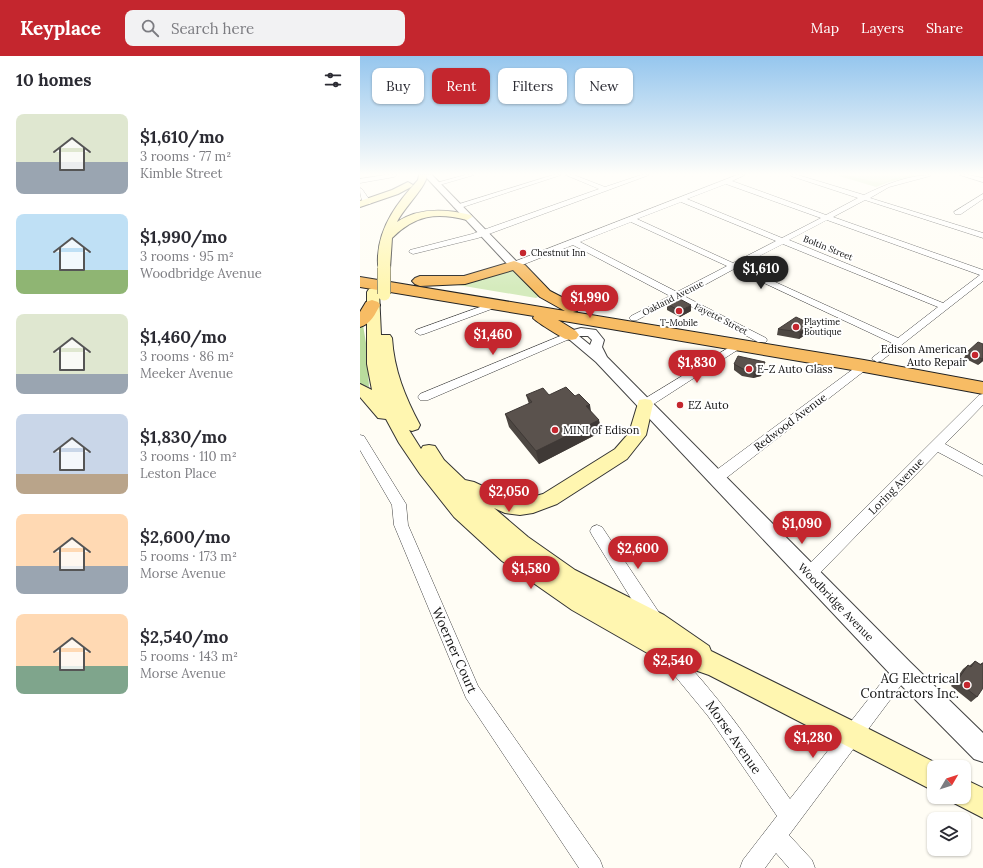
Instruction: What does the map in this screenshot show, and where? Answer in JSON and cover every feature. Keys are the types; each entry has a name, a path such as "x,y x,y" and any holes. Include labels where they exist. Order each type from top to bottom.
{"highway":[{"path":"485,275 500,264 502,253"},
{"path":"412,281 465,280 514,265 520,268 545,294 571,308"},
{"path":"372,269 412,281 571,308 738,345 983,377"},
{"path":"360,283 378,294 494,304 762,340 871,362 983,388"},
{"path":"360,322 365,317 378,294"},
{"path":"515,308 545,320 570,335"},
{"path":"598,340 634,323"}],"main road":[{"path":"377,231 388,213"},
{"path":"396,213 392,219 383,250 372,269 378,294 385,355 391,378 401,405 417,435 438,465 492,519 521,543 567,577 656,623 714,664 852,734 927,774"},
{"path":"385,240 400,224 431,213"},
{"path":"452,213 467,217"},
{"path":"378,294 374,364 381,394 405,439"},
{"path":"360,389 367,394 405,439 426,469 461,512 509,555 580,603 657,646 714,664"},
{"path":"438,465 468,488 487,497 505,504 520,507 533,505 550,499 621,454 637,435 645,404"},
{"path":"971,797 983,804"}],"street":[{"path":"463,213 514,265 646,213"},
{"path":"413,252 482,233 538,213"},
{"name":"Boltin Street","path":"715,213 945,307"},
{"path":"813,213 982,278"},
{"name":"Oakland Avenue","path":"634,323 676,296 836,213"},
{"path":"911,213 983,236"},
{"path":"631,219 899,342"},
{"name":"Fayette Street","path":"574,242 762,340"},
{"name":"Redwood Avenue","path":"716,478 899,342 982,278"},
{"path":"420,332 494,304"},
{"path":"424,397 570,335 586,331 592,332 598,340 596,347 602,359"},
{"name":"Woodbridge Avenue","path":"570,335 602,359 902,670 983,750"},
{"path":"645,404 738,345"},
{"name":"Loring Avenue","path":"809,574 983,398"},
{"name":"Woerner Court","path":"360,439 399,504 401,525 472,692 592,868"},
{"path":"936,445 983,471"},
{"path":"597,531 656,623"},
{"name":"Morse Avenue","path":"657,646 681,668 708,699 790,816"},
{"path":"751,868 902,670"},
{"path":"775,836 804,868"}],"green space":[{"path":"513,268 542,295 536,298 452,284"},
{"path":"363,325 366,343 369,387 360,384 360,327"}],"building":[{"path":"678,298 691,305 680,311 667,304"},
{"path":"796,317 813,325 800,332 778,329"},
{"path":"978,342 983,344 982,359 967,352"},
{"path":"738,356 765,362 762,370 754,372 743,369 734,364"},
{"name":"MINI of Edison","path":"566,387 575,396 579,394 590,405 586,406 599,420 536,451 505,414 532,402 526,395 543,388 549,395"},
{"name":"AG Electrical Contractors Inc.","path":"975,661 981,665 983,663 983,688 977,697 957,681 968,665 971,667"}],"place":[{"name":"Chestnut Inn","path":"523,253"},
{"name":"T-Mobile","path":"679,311"},
{"name":"Playtime Boutique","path":"796,327"},
{"name":"Edison American Auto Repair","path":"975,355"},
{"name":"E-Z Auto Glass","path":"749,369"},
{"name":"EZ Auto","path":"680,405"},
{"name":"MINI of Edison","path":"555,430"},
{"name":"AG Electrical Contractors Inc.","path":"967,685"}]}
